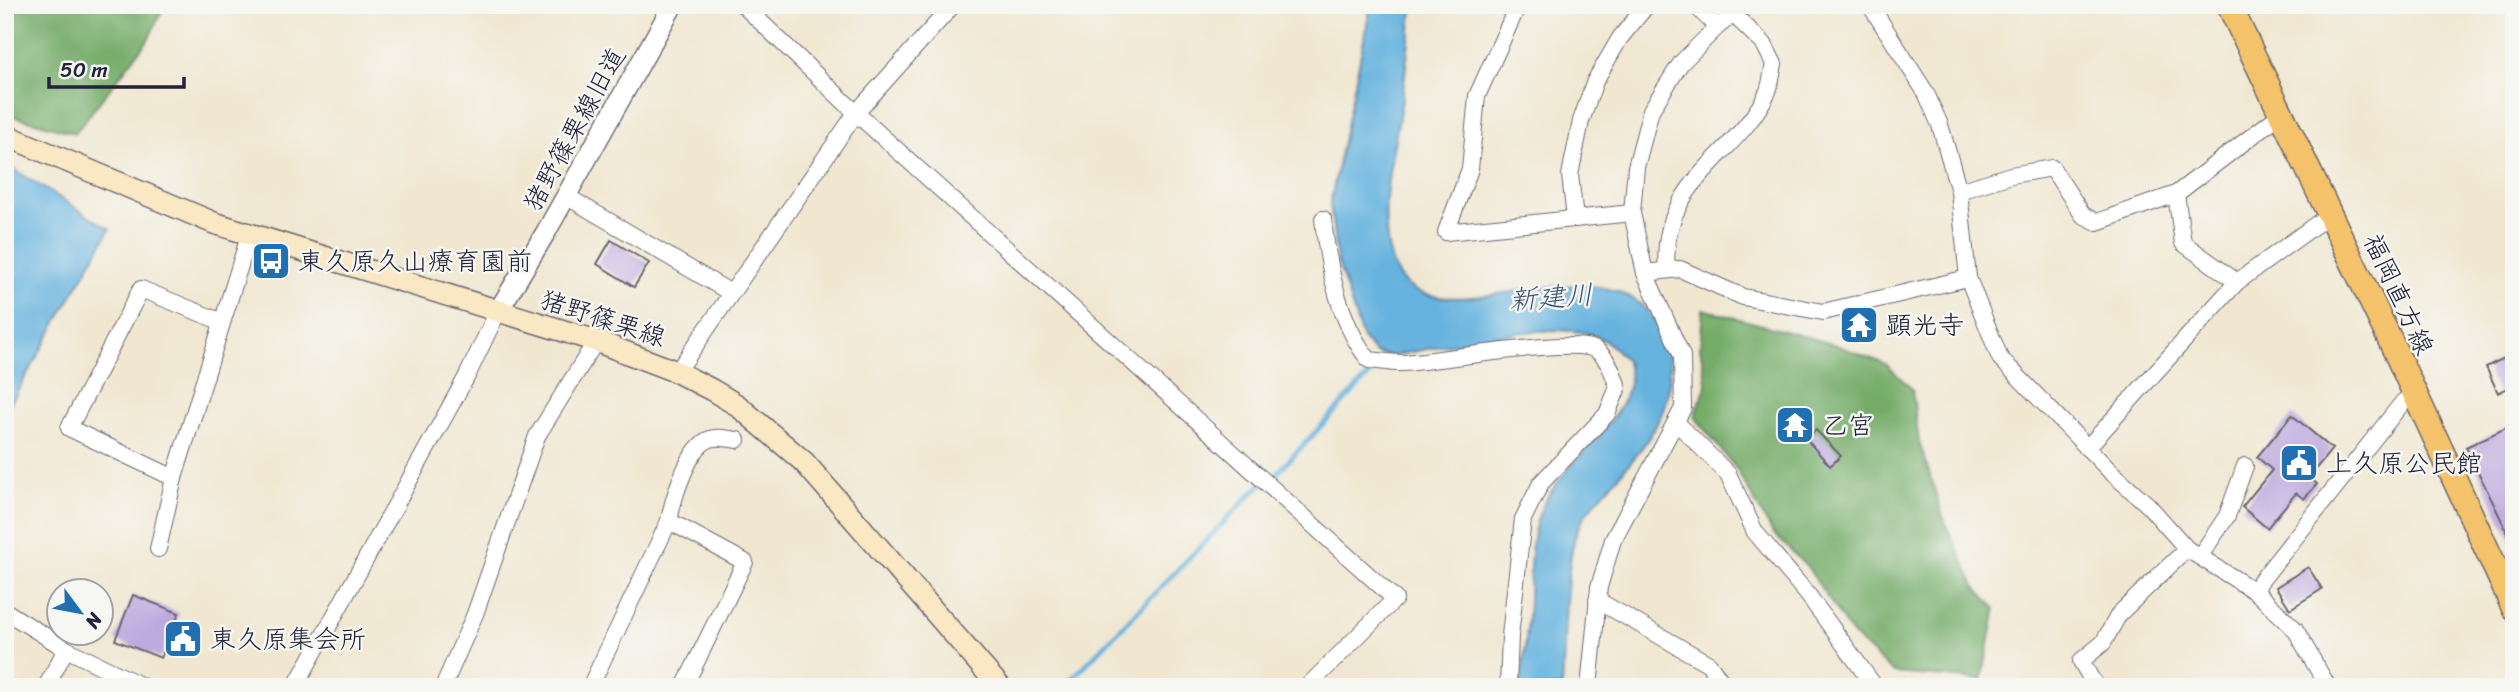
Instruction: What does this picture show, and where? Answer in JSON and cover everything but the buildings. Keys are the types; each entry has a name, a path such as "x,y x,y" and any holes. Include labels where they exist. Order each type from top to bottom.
{"main road":[{"name":"福岡直方線","path":"2229,5 2391,342 2514,608"},
{"name":"猪野篠栗線","path":"5,135 214,223 497,313 596,341 677,372 737,405 804,463 1000,687"}],"street":[{"name":"猪野篠栗線旧道","path":"497,313 673,5"},
{"path":"743,5 856,113 1395,599 1307,687"},
{"path":"677,372 856,113 953,5"},
{"path":"1518,5 1477,96 1470,169 1446,232 1632,213"},
{"path":"1575,219 1570,175 1581,121 1595,81 1620,38 1647,5"},
{"path":"1695,5 1717,27"},
{"path":"1870,5 1926,93 1940,125 1959,191 1968,278 2000,358 2193,553 2256,592 2295,629 2328,687"},
{"path":"1589,687 1597,600 1613,540 1683,408 1682,356 1644,273 1632,213 1636,167 1651,110 1681,64 1717,27 1739,10 1764,44 1774,64 1768,90 1751,118 1712,159 1684,196 1670,225 1665,254 1667,269"},
{"path":"1959,191 2011,175 2052,168 2084,215 2096,222 2176,194 2281,114"},
{"path":"2176,194 2183,243 2237,282"},
{"path":"566,196 731,293"},
{"path":"2087,448 2237,282 2329,215"},
{"path":"1323,219 1326,254 1353,340 1369,360 1402,363 1459,354 1573,346 1595,349 1609,363 1618,387 1607,414 1541,483 1523,519 1510,636 1508,687"},
{"path":"158,549 174,478 250,233"},
{"path":"1644,273 1680,269 1743,297 1823,312 1968,278"},
{"path":"174,478 69,429 141,289 222,322"},
{"path":"295,687 467,376 497,313"},
{"path":"443,687 475,614 537,436 596,341"},
{"path":"2256,592 2259,583 2395,412 2413,394"},
{"path":"1676,422 1728,474 1755,533 1808,595 1875,687"},
{"path":"590,687 669,521 673,497 696,447 712,438 737,440"},
{"path":"2096,687 2081,661 2103,643 2119,614 2193,553 2227,516 2245,466"},
{"path":"669,521 745,562 684,687"},
{"path":"1597,600 1709,664 1725,687"},
{"path":"5,611 66,649 144,687"},
{"path":"46,687 66,649"}],"green space":[{"path":"5,5 165,5 148,40 75,133 5,114"},
{"path":"1703,309 1836,345 1886,364 1912,389 1919,441 1945,523 1975,586 1996,609 1982,680 1894,673 1851,633 1808,568 1772,532 1737,470 1694,416 1707,384 1700,348"}],"water":[{"name":"新建川","path":"1371,5 1413,5 1386,204 1387,243 1392,262 1409,287 1436,297 1470,297 1549,287 1588,286 1623,294 1651,315 1668,350 1670,382 1661,415 1653,431 1633,459 1594,503 1576,534 1567,588 1562,687 1520,687 1533,538 1540,512 1548,496 1606,427 1625,397 1630,376 1628,366 1623,357 1608,343 1579,332 1528,332 1393,356 1375,353 1362,337 1337,260 1330,204"},
{"path":"5,164 110,229 5,413"}],"waterway":[{"path":"1064,687 1256,489 1278,472 1371,373 1374,364"}],"place":[{"name":"東久原久山療育園前","path":"271,261"},
{"name":"顕光寺","path":"1859,325"},
{"name":"乙宮","path":"1795,425"},
{"name":"上久原公民館","path":"2299,463"},
{"name":"東久原集会所","path":"183,639"}]}
